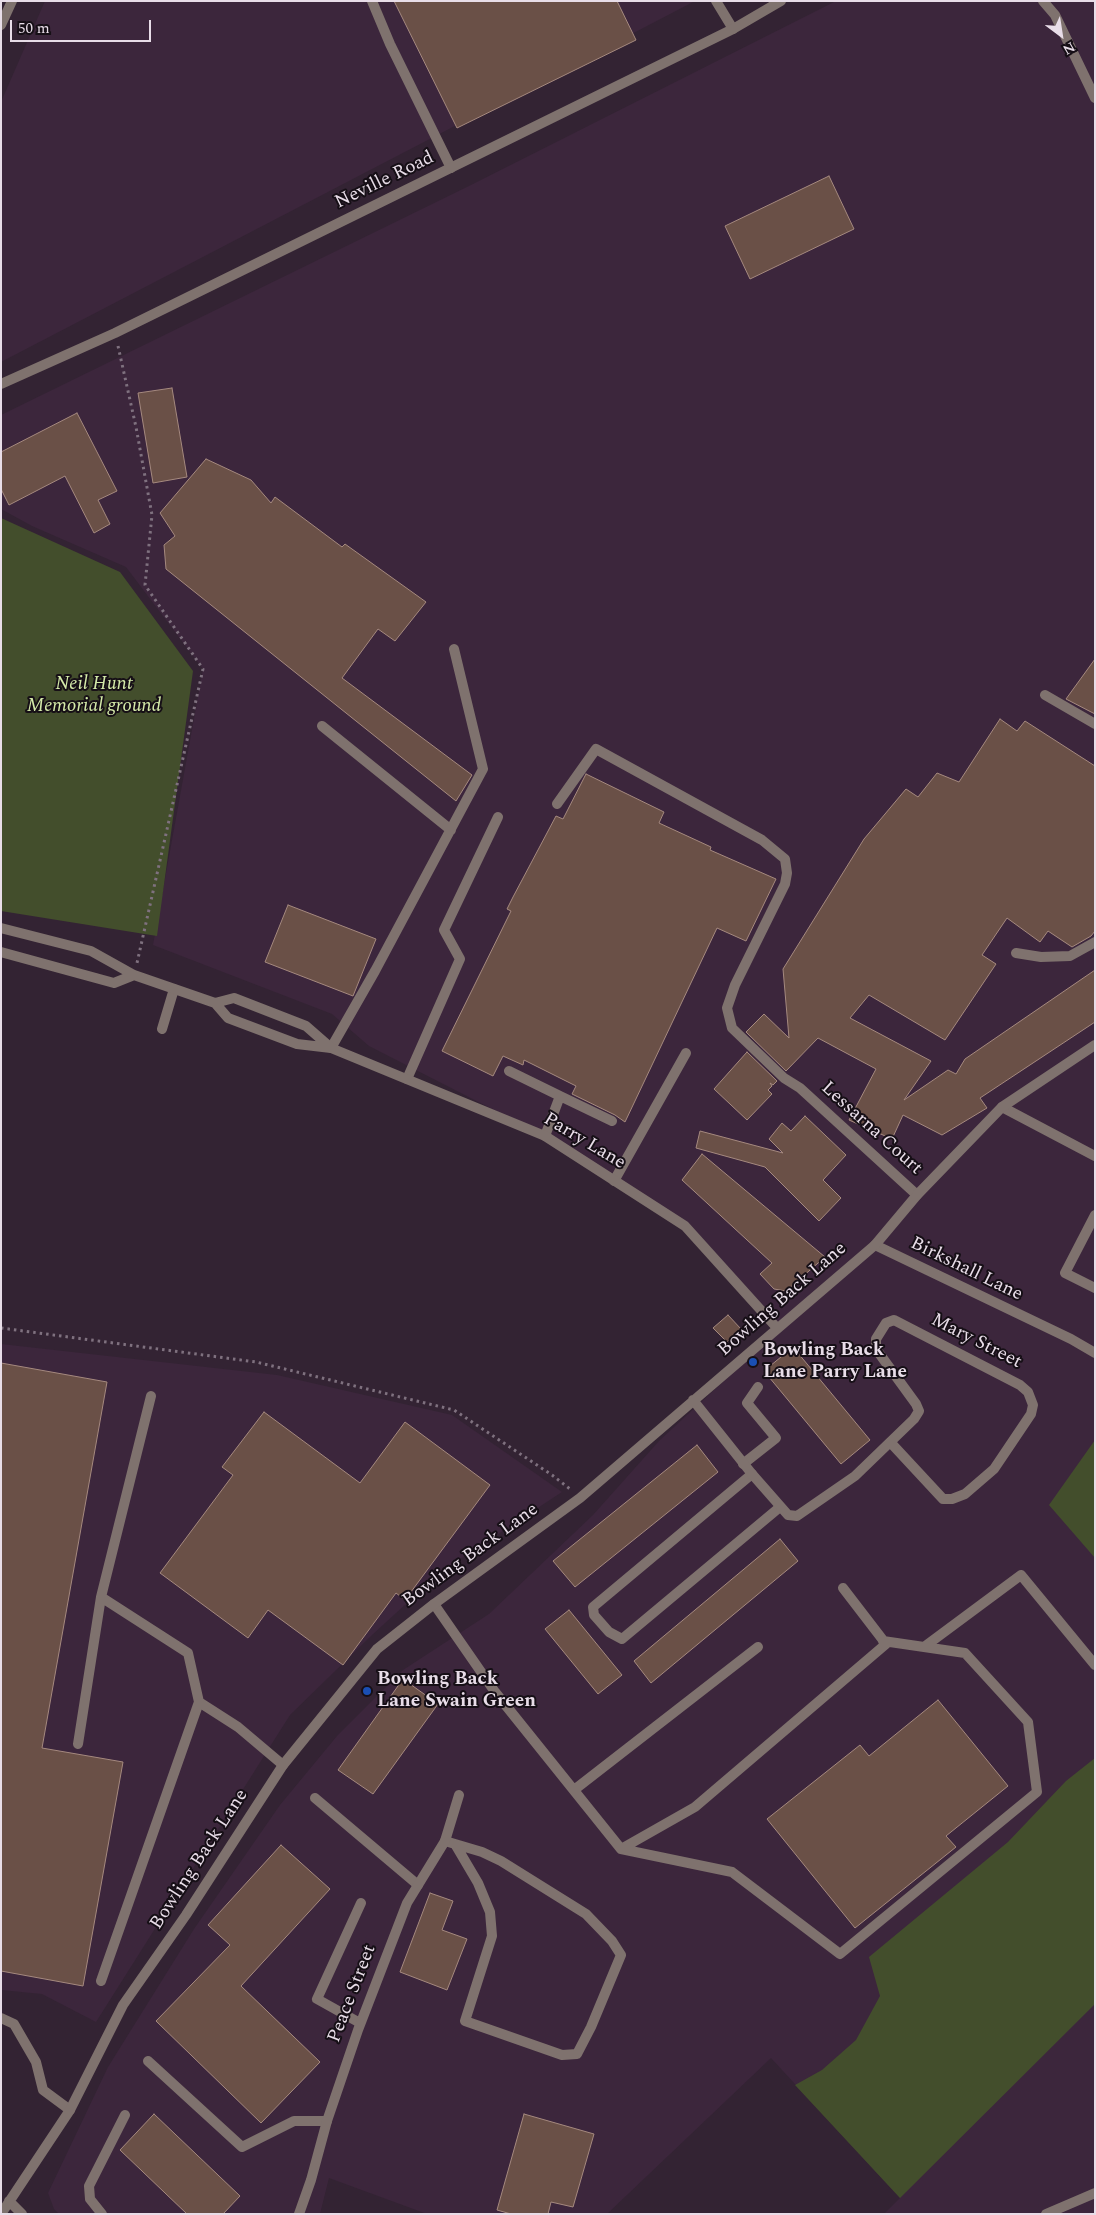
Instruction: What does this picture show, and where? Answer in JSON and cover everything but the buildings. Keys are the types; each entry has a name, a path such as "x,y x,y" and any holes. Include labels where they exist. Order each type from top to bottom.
{"street":[{"path":"1,26 12,1"},
{"path":"372,1 390,44 451,168"},
{"name":"Neville Road","path":"1,384 115,333 733,29 781,1"},
{"path":"1043,1 1055,15 1095,98"},
{"path":"716,3 733,29"},
{"path":"331,1048 375,971 483,768 454,649"},
{"path":"1045,695 1095,724"},
{"path":"322,726 451,830"},
{"name":"Lessarna Court","path":"557,804 596,749 762,840 785,859 787,873 785,884 735,985 727,1008 732,1028 784,1078 800,1088 917,1195"},
{"path":"407,1079 460,960 444,930 498,817"},
{"name":"Parry Lane","path":"1,928 91,951 134,976 215,1003 228,1018 297,1044 331,1048 545,1136 685,1226 777,1328"},
{"path":"1016,953 1041,957 1070,956 1095,942"},
{"name":"Parry Lane","path":"1,952 114,982 134,976"},
{"path":"162,1029 174,989"},
{"name":"Parry Lane","path":"215,1003 234,998 306,1026 331,1048"},
{"name":"Bowling Back Lane","path":"1,2214 70,2110 124,2005 186,1915 283,1764 377,1649 434,1604 580,1498 874,1245 917,1195 1002,1107 1095,1045"},
{"path":"614,1181 686,1053"},
{"path":"509,1071 612,1121"},
{"path":"545,1136 560,1096"},
{"path":"1002,1107 1095,1156"},
{"path":"1095,1215 1065,1273 1095,1288"},
{"name":"Birkshall Lane","path":"874,1245 1095,1352"},
{"name":"Mary Street","path":"780,1507 788,1515 797,1516 855,1476 914,1419 918,1411 916,1404 876,1349 876,1339 886,1323 894,1320 1020,1385 1028,1392 1033,1405 1031,1414 994,1469 965,1494 952,1498 943,1499 891,1442"},
{"path":"743,1464 776,1438 747,1403 758,1387"},
{"path":"78,1744 101,1597 151,1396"},
{"path":"693,1400 743,1464 752,1474 780,1507 622,1639 608,1632 594,1615 593,1607 752,1474"},
{"path":"924,1647 1021,1575 1095,1665"},
{"path":"621,1849 695,1807 886,1644 843,1588"},
{"path":"100,1980 199,1702 188,1653 101,1597"},
{"path":"434,1604 495,1692 621,1849 732,1872 840,1954 1037,1792 1028,1722 965,1653 883,1641"},
{"path":"574,1790 758,1647"},
{"path":"199,1702 238,1727 283,1764"},
{"name":"Peace Street","path":"299,2214 311,2180 326,2121 360,2023 407,1903 418,1885 450,1843 460,1795"},
{"path":"314,1798 418,1885"},
{"path":"450,1843 501,1861 586,1914 612,1941 621,1955 591,2027 577,2054 562,2055 465,2020 492,1936 490,1912 478,1883 450,1843"},
{"path":"360,2023 317,1998 361,1903"},
{"path":"1,2018 14,2024 36,2062 43,2090 70,2110"},
{"path":"148,2061 242,2147 294,2121 326,2121"},
{"path":"102,2214 90,2199 89,2186 125,2115"},
{"path":"1046,2214 1095,2193"},
{"path":"9,2201 22,2214"}],"path":[{"path":"115,333 136,427 152,515 145,585 203,669 134,976"},
{"path":"1,1328 256,1362 454,1410 552,1475 580,1498"}],"shaded area":[{"path":"45,1 695,1 1,362 1,102"},
{"path":"836,1 1095,1 1095,2214 884,2214 900,2198 771,2058 607,2214 427,2214 329,2178 320,2214 59,2214 54,2209 48,2193 108,2067 194,1929 280,1805 337,1736 403,1670 489,1614 593,1515 659,1441 781,1328 777,1328 685,1226 545,1136 369,1046 332,1014 153,945 203,669 126,567 32,526 1,509 1,415 471,185"},
{"path":"1,1344 277,1375 452,1415 562,1492 442,1571 372,1635 290,1715 96,2022 42,1994 1,1990"}],"green space":[{"name":"Neil Hunt Memorial ground","path":"1,518 120,572 193,671 157,936 1,911"},
{"path":"1095,1440 1095,1558 1049,1505"},
{"path":"1095,1758 1095,2004 900,2198 795,2085 822,2070 856,2040 880,1996 869,1957 1008,1842 1066,1781"}],"place":[{"name":"Bowling Back Lane Parry Lane","path":"753,1362"},
{"name":"Bowling Back Lane Swain Green","path":"367,1691"}]}
